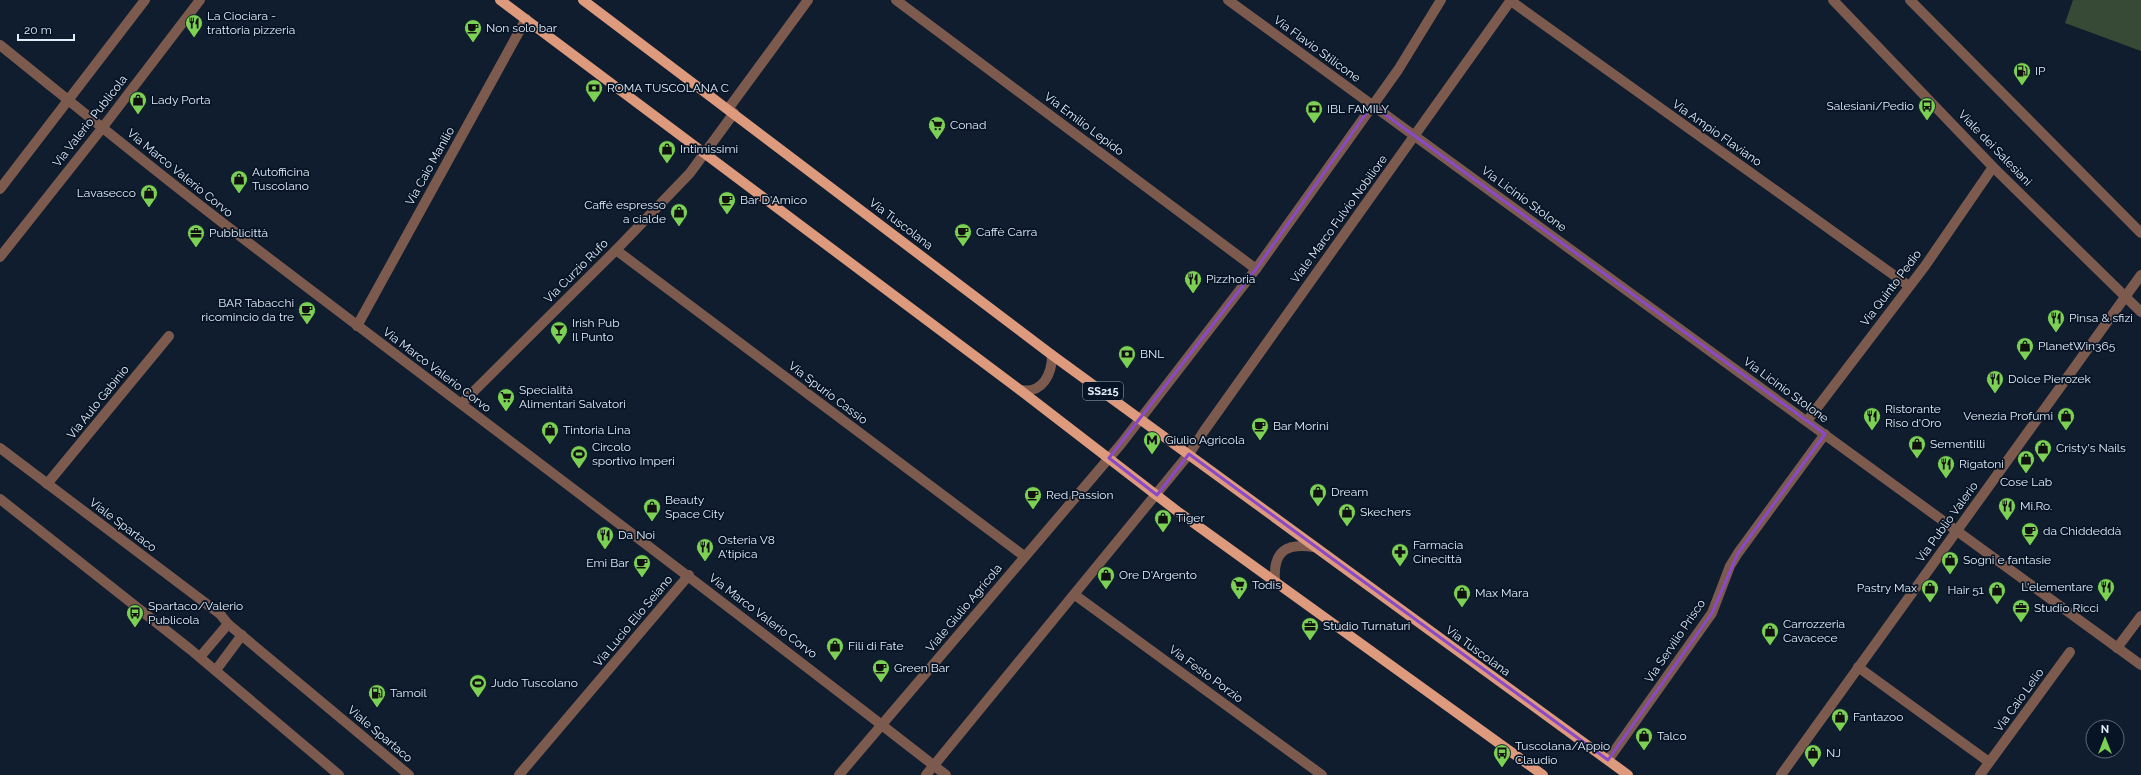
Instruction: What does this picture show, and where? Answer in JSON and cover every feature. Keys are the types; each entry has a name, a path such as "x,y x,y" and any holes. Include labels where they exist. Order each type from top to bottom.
{"main road":[{"path":"500,0 703,154 1020,390 1157,495 1544,775"},
{"name":"Via Tuscolana","path":"583,0 1052,355 1628,775"}],"street":[{"path":"0,189 145,0"},
{"name":"Via Valerio Publicola","path":"0,257 103,127 200,0"},
{"path":"703,154 808,0"},
{"name":"Via Emilio Lepido","path":"896,0 1256,269"},
{"name":"Via Flavio Stilicone","path":"1228,0 1415,136"},
{"path":"1109,458 1141,419 1256,269 1398,70 1441,0"},
{"name":"Viale dei Salesiani","path":"1832,0 1993,167 2141,312"},
{"path":"1910,0 2141,233"},
{"name":"Viale Marco Fulvio Nobiliore","path":"1189,454 1511,1"},
{"name":"Via Ampio Flaviano","path":"1511,1 1909,286"},
{"name":"Via Caio Manilio","path":"357,326 526,20"},
{"name":"Via Marco Valerio Corvo","path":"0,45 217,219 689,576 883,724 946,775"},
{"name":"Via Licinio Stolone","path":"1415,136 2141,665"},
{"name":"Via Curzio Rufo","path":"462,403 616,250 690,173 703,154"},
{"name":"Via Quinto Pedio","path":"1807,421 1909,286 1993,167"},
{"name":"Via Spurio Cassio","path":"616,250 1024,556"},
{"name":"Via Publio Valerio","path":"1781,775 2141,275"},
{"name":"Via Aulo Gabinio","path":"47,484 169,336"},
{"path":"1020,390 1034,390 1044,383 1050,371 1052,355"},
{"name":"Via Servilio Prisco","path":"1608,760 1707,620 1716,604 1730,566 1738,553 1825,434"},
{"name":"Viale Spartaco","path":"0,448 220,614 228,624 409,775"},
{"path":"926,775 1157,495 1189,454"},
{"name":"Viale Giulio Agricola","path":"839,775 1109,458"},
{"path":"0,499 216,670 339,775"},
{"path":"1275,580 1276,560 1281,552 1296,547 1314,547"},
{"name":"Via Lucio Elio Seiano","path":"519,775 689,576"},
{"name":"Via Festo Porzio","path":"1075,595 1322,775"},
{"path":"2117,648 2141,616"},
{"path":"200,657 228,624"},
{"path":"216,670 242,635"},
{"name":"Via Caio Lelio","path":"1980,775 2070,652"},
{"path":"1858,668 1989,762"}],"highlighted area":[{"path":"1372,105 1825,434 1738,553 1712,613 1608,760 1189,454 1157,495 1109,458 1256,269"}],"green space":[{"path":"2073,0 2141,0 2141,51 2065,23"}],"place":[{"name":"La Ciociara - trattoria pizzeria","path":"194,38"},
{"name":"Non solo bar","path":"473,43"},
{"name":"IP","path":"2022,86"},
{"name":"ROMA TUSCOLANA C","path":"594,103"},
{"name":"Lady Porta","path":"138,115"},
{"name":"Salesiani/Pedio","path":"1927,121"},
{"name":"IBL FAMILY","path":"1314,124"},
{"name":"Conad","path":"937,140"},
{"name":"Intimissimi","path":"667,164"},
{"name":"Autofficina Tuscolano","path":"239,194"},
{"name":"Lavasecco","path":"149,208"},
{"name":"Bar D'Amico","path":"727,215"},
{"name":"Caffé espresso a cialde","path":"679,227"},
{"name":"Caffè Carra","path":"963,247"},
{"name":"Pubblicittà","path":"196,248"},
{"name":"Pizzhoria","path":"1193,294"},
{"name":"BAR Tabacchi ricomincio da tre","path":"307,325"},
{"name":"Pinsa & sfizi","path":"2056,333"},
{"name":"Irish Pub Il Punto","path":"559,345"},
{"name":"PlanetWin365","path":"2025,361"},
{"name":"BNL","path":"1127,369"},
{"name":"Dolce Pierozek","path":"1995,394"},
{"name":"Specialità Alimentari Salvatori","path":"506,412"},
{"name":"Ristorante Riso d'Oro","path":"1872,431"},
{"name":"Venezia Profumi","path":"2066,431"},
{"name":"Bar Morini","path":"1260,441"},
{"name":"Tintoria Lina","path":"550,445"},
{"name":"Giulio Agricola","path":"1152,455"},
{"name":"Sementilli","path":"1917,459"},
{"name":"Cristy's Nails","path":"2043,463"},
{"name":"Circolo sportivo Imperi","path":"579,469"},
{"name":"Cose Lab","path":"2026,474"},
{"name":"Rigatoni","path":"1946,479"},
{"name":"Dream","path":"1318,507"},
{"name":"Red Passion","path":"1033,510"},
{"name":"Mi.Ro.","path":"2007,521"},
{"name":"Beauty Space City","path":"652,522"},
{"name":"Skechers","path":"1347,527"},
{"name":"Tiger","path":"1163,533"},
{"name":"da Chiddeddà","path":"2030,546"},
{"name":"Da Noi","path":"605,550"},
{"name":"Osteria V8 A'tipica","path":"705,562"},
{"name":"Farmacia Cinecittà","path":"1400,567"},
{"name":"Sogni e fantasie","path":"1950,575"},
{"name":"Emi Bar","path":"642,578"},
{"name":"Ore D'Argento","path":"1106,590"},
{"name":"Todis","path":"1239,600"},
{"name":"L'elementare","path":"2106,602"},
{"name":"Pastry Max","path":"1930,603"},
{"name":"Hair 51","path":"1997,605"},
{"name":"Max Mara","path":"1462,608"},
{"name":"Studio Ricci","path":"2021,623"},
{"name":"Spartaco/Valerio Publicola","path":"135,628"},
{"name":"Studio Turnaturi","path":"1310,641"},
{"name":"Carrozzeria Cavacece","path":"1770,646"},
{"name":"Fili di Fate","path":"835,661"},
{"name":"Green Bar","path":"881,683"},
{"name":"Judo Tuscolano","path":"478,698"},
{"name":"Tamoil","path":"377,708"},
{"name":"Fantazoo","path":"1840,732"},
{"name":"Talco","path":"1644,751"},
{"name":"Tuscolana/Appio Claudio","path":"1502,768"},
{"name":"NJ","path":"1813,768"}]}
